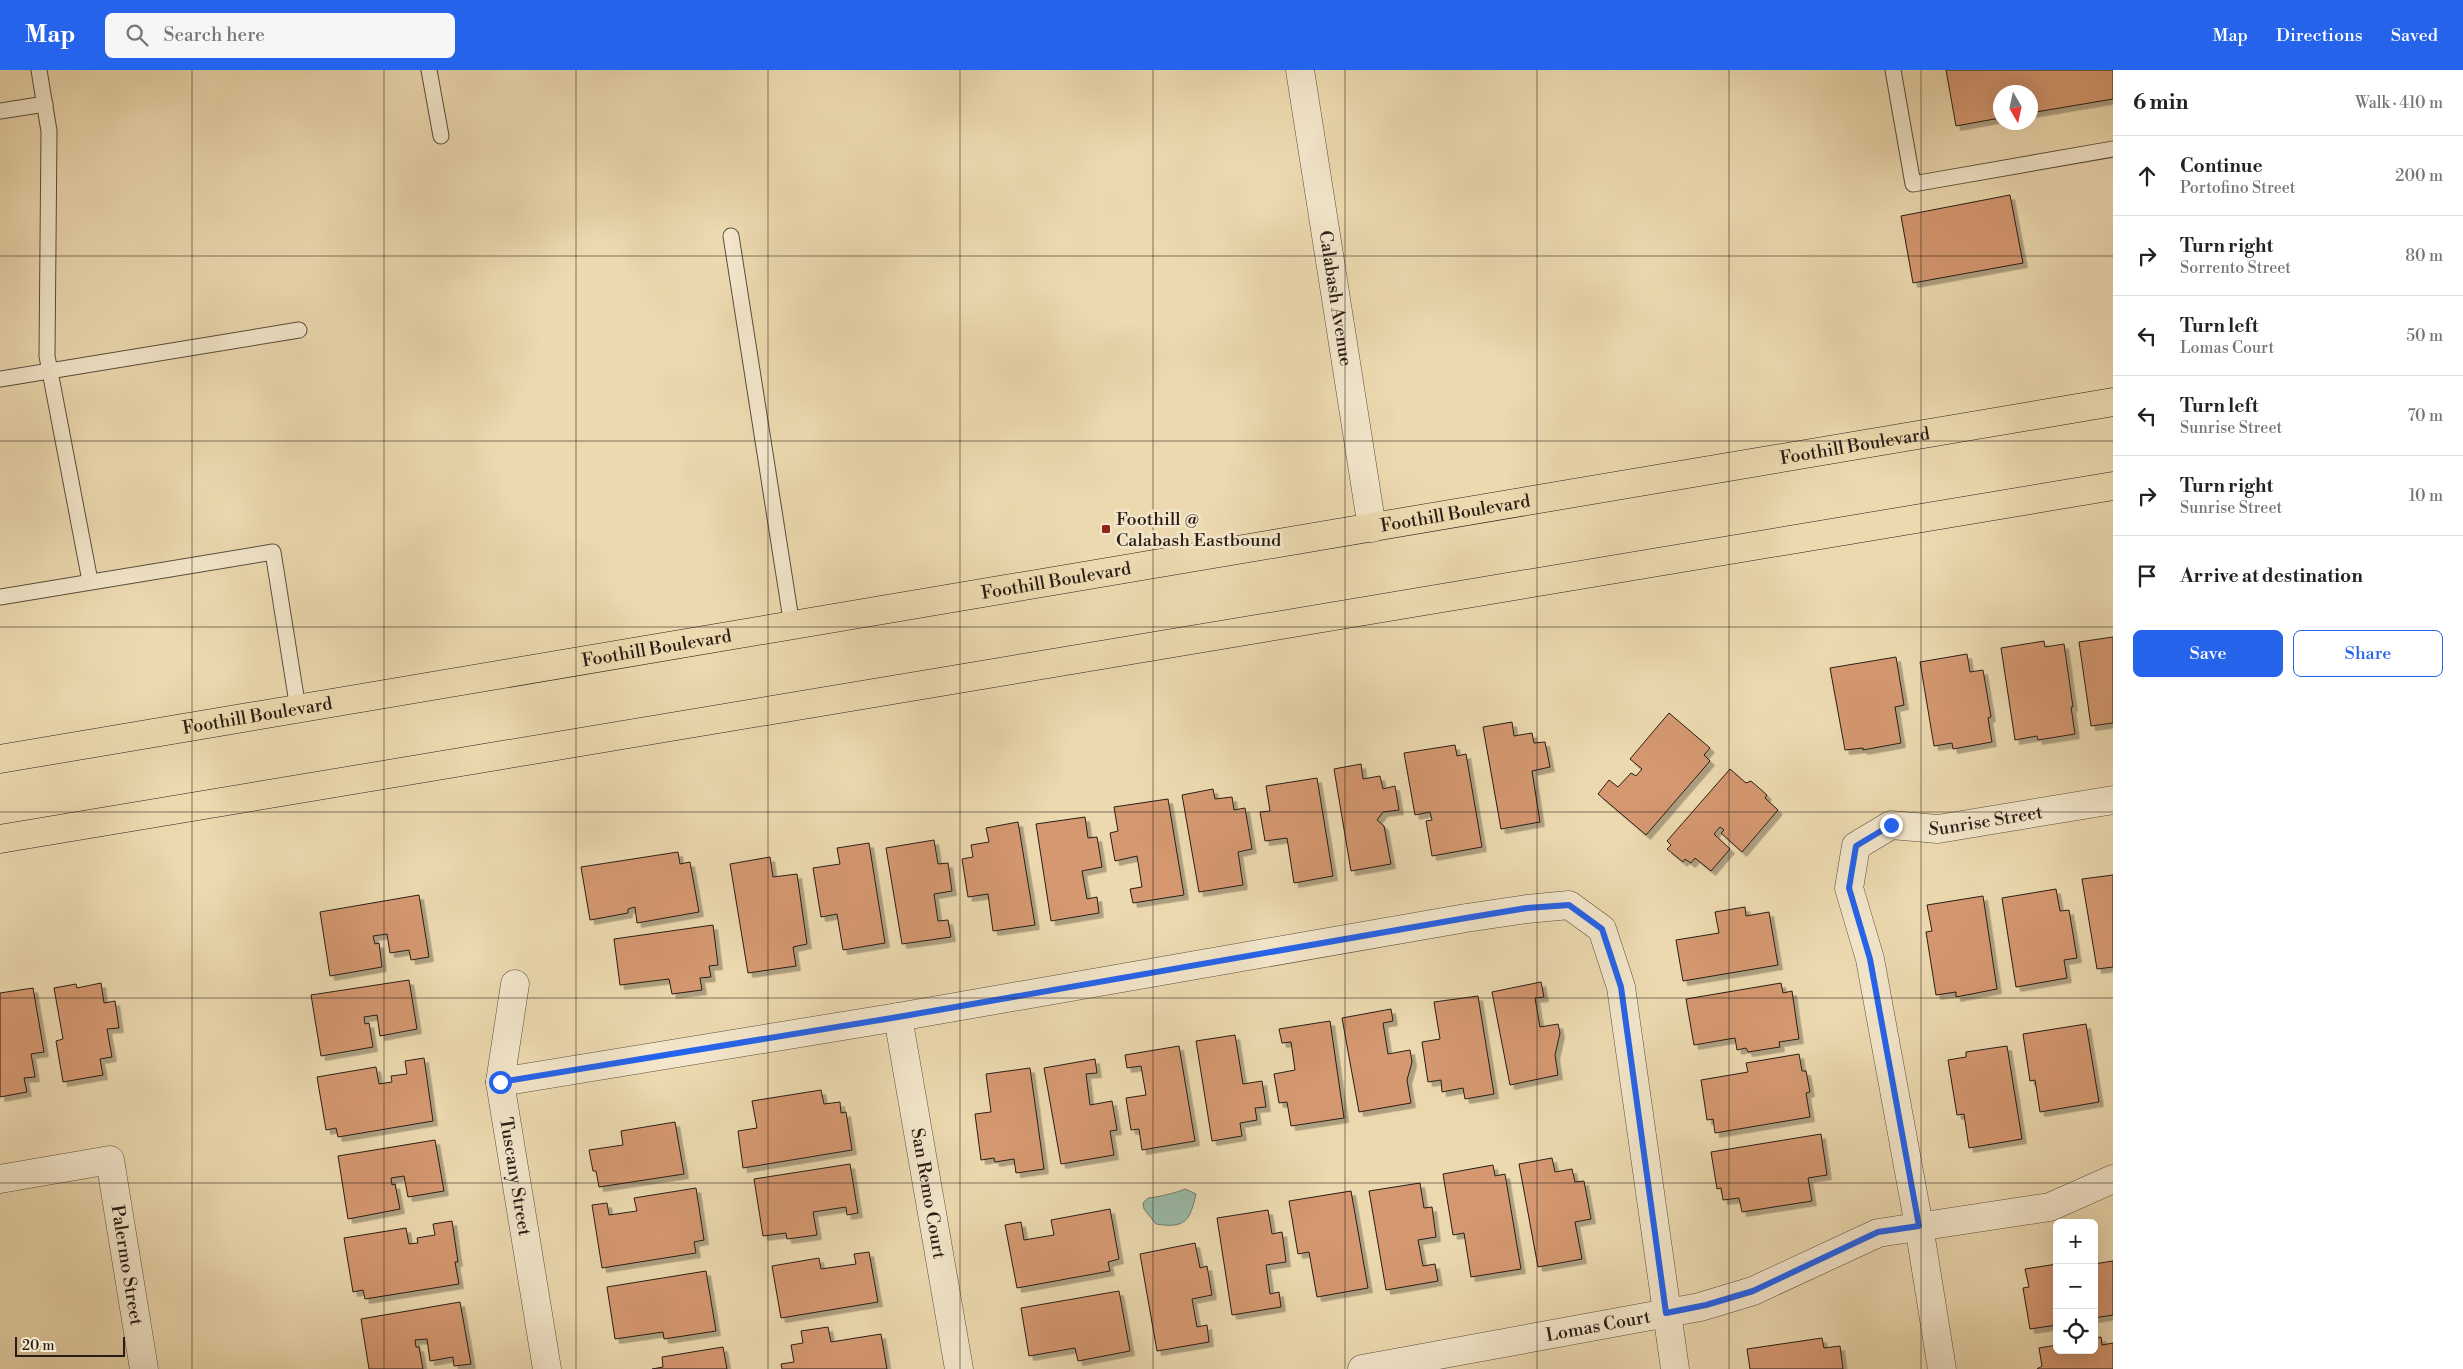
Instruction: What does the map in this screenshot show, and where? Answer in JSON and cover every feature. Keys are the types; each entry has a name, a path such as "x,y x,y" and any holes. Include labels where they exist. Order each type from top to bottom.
{"main road":[{"name":"Foothill Boulevard","path":"0,759 2113,402"},
{"path":"0,839 2113,486"}],"street":[{"name":"Calabash Avenue","path":"1300,70 1372,528"},
{"name":"Sunrise Street","path":"1942,1369 1919,1226 1870,959 1849,888 1856,846 1891,825 1938,829 2113,800"},
{"path":"500,1082 898,1017 1527,908 1569,905 1602,929 1621,987 1675,1369"},
{"name":"Tuscany Street","path":"516,984 500,1082 547,1369"},
{"name":"San Remo Court","path":"898,1017 959,1369"},
{"name":"Palermo Street","path":"0,1179 110,1160 144,1369"},
{"name":"Lomas Court","path":"1362,1369 1706,1305 1753,1291 1878,1232 2050,1206 2113,1179"}],"lane":[{"path":"39,70 49,131 47,356 90,581"},
{"path":"429,70 441,136"},
{"path":"1893,70 1913,184 2113,149"},
{"path":"0,111 45,104"},
{"path":"731,236 792,626"},
{"path":"0,379 299,330"},
{"path":"0,597 273,552 298,709"}],"shaded area":[{"path":"1185,1189 1196,1194 1189,1216 1180,1224 1156,1224 1144,1209 1143,1203 1148,1198 1167,1195"}],"building":[{"path":"1946,70 2113,70 2113,99 2038,112 2038,85 1993,85 1993,119 1956,126"},
{"path":"2010,195 2023,263 1913,283 1901,216"},
{"path":"2113,637 2113,723 2091,726 2079,642"},
{"path":"2044,641 2045,647 2064,644 2075,734 2038,740 2037,736 2015,740 2001,648"},
{"path":"1967,654 1970,672 1983,670 1991,717 1988,718 1992,742 1953,749 1952,743 1934,746 1920,662"},
{"path":"1896,657 1904,705 1895,707 1901,743 1863,750 1863,748 1845,750 1830,668"},
{"path":"1669,713 1710,748 1704,755 1710,761 1646,835 1598,794 1609,780 1618,787 1631,773 1636,776 1642,769 1630,759"},
{"path":"1512,722 1514,736 1532,733 1534,743 1545,742 1550,767 1532,771 1540,822 1501,829 1483,727"},
{"path":"1455,745 1457,756 1466,754 1482,847 1432,856 1426,821 1432,820 1430,812 1415,815 1404,753"},
{"path":"1361,764 1363,779 1380,776 1383,789 1395,786 1399,810 1383,812 1377,820 1384,826 1391,864 1351,871 1334,769"},
{"path":"1730,769 1746,783 1751,781 1767,795 1765,798 1778,810 1742,852 1721,833 1724,830 1720,827 1714,834 1730,849 1711,871 1695,858 1691,863 1685,859 1683,862 1667,849 1671,845 1667,841"},
{"path":"1317,778 1333,876 1294,883 1287,838 1265,841 1260,812 1270,811 1266,786"},
{"path":"1213,789 1215,799 1232,797 1234,810 1245,808 1252,849 1238,852 1243,885 1199,892 1182,795"},
{"path":"1168,799 1184,895 1133,903 1130,889 1142,887 1137,856 1115,861 1110,833 1118,831 1114,807"},
{"path":"1085,817 1088,838 1097,837 1102,867 1082,871 1087,899 1097,897 1099,913 1051,921 1036,824"},
{"path":"1018,822 1035,925 993,931 988,894 968,897 962,859 973,857 971,845 989,842 986,828"},
{"path":"934,840 938,864 948,863 952,891 934,894 938,921 948,920 951,937 902,944 886,848"},
{"path":"869,843 885,943 843,950 837,914 821,917 813,868 840,864 837,848"},
{"path":"678,852 680,864 690,862 699,912 637,923 635,907 628,909 628,913 590,920 581,867"},
{"path":"770,857 773,877 797,874 807,944 793,947 796,966 748,973 730,864"},
{"path":"2113,875 2113,967 2097,969 2082,879"},
{"path":"2056,889 2060,911 2069,910 2077,958 2064,960 2067,978 2016,987 2002,898"},
{"path":"419,895 429,957 411,960 409,950 390,953 387,934 373,936 375,944 379,943 382,967 330,976 320,912"},
{"path":"1983,896 1997,989 1956,997 1956,992 1936,995 1926,932 1932,931 1927,905"},
{"path":"1745,907 1746,916 1769,912 1778,965 1683,981 1676,940 1719,933 1715,912"},
{"path":"713,925 718,965 709,966 711,977 700,978 702,990 672,994 669,979 620,985 614,939"},
{"path":"409,980 417,1029 380,1036 377,1015 364,1017 365,1024 369,1023 373,1047 321,1056 311,995"},
{"path":"1541,982 1544,997 1535,998 1540,1027 1558,1024 1560,1033 1555,1055 1558,1075 1510,1085 1492,992"},
{"path":"101,983 104,1003 115,1001 119,1028 107,1029 112,1057 100,1059 103,1075 63,1082 56,1041 63,1039 54,988 76,984 77,988"},
{"path":"1781,983 1783,993 1792,991 1799,1039 1779,1042 1780,1047 1748,1052 1746,1048 1737,1050 1735,1038 1694,1045 1686,999"},
{"path":"33,988 44,1052 31,1054 35,1077 24,1078 27,1092 0,1097 0,993"},
{"path":"1478,996 1494,1094 1465,1099 1463,1088 1442,1092 1441,1080 1428,1082 1422,1042 1440,1039 1434,1002"},
{"path":"1391,1009 1393,1021 1383,1023 1388,1054 1410,1050 1412,1062 1407,1080 1411,1103 1359,1112 1342,1018"},
{"path":"1330,1021 1344,1118 1291,1126 1287,1102 1279,1103 1274,1074 1295,1070 1291,1042 1282,1043 1279,1029"},
{"path":"2086,1024 2099,1102 2040,1112 2035,1080 2030,1081 2023,1034"},
{"path":"1235,1035 1243,1084 1262,1081 1266,1107 1255,1108 1257,1120 1240,1123 1242,1136 1212,1141 1196,1041"},
{"path":"1179,1046 1195,1141 1142,1150 1139,1129 1131,1130 1126,1098 1146,1095 1141,1066 1127,1068 1125,1055"},
{"path":"2007,1046 2022,1139 1969,1148 1964,1114 1957,1115 1948,1060 1966,1057 1966,1052"},
{"path":"1799,1054 1802,1071 1806,1071 1810,1092 1806,1093 1810,1117 1715,1133 1713,1119 1707,1120 1701,1080 1748,1072 1746,1063"},
{"path":"424,1058 433,1121 338,1137 336,1128 326,1130 317,1077 376,1067 379,1084 392,1082 391,1076 407,1074 405,1061"},
{"path":"1095,1059 1097,1073 1086,1074 1090,1105 1112,1101 1117,1130 1110,1131 1114,1155 1061,1164 1044,1068"},
{"path":"1030,1068 1044,1169 1016,1173 1014,1159 995,1162 994,1158 981,1160 975,1114 991,1112 986,1074"},
{"path":"821,1090 824,1104 840,1102 841,1113 846,1112 852,1150 743,1168 738,1131 757,1128 752,1101"},
{"path":"675,1122 684,1174 599,1187 596,1171 593,1171 589,1150 623,1145 621,1131"},
{"path":"1821,1134 1827,1175 1808,1178 1812,1201 1742,1212 1739,1198 1723,1200 1721,1188 1717,1189 1711,1152"},
{"path":"435,1140 444,1191 408,1197 404,1176 391,1178 392,1185 395,1184 400,1209 348,1219 338,1156"},
{"path":"1552,1158 1555,1172 1572,1169 1575,1182 1584,1181 1591,1219 1575,1222 1582,1259 1538,1267 1519,1164"},
{"path":"850,1164 858,1213 847,1215 846,1207 813,1212 817,1235 787,1239 786,1233 763,1236 754,1179"},
{"path":"1493,1165 1495,1176 1505,1174 1521,1269 1471,1277 1464,1233 1453,1235 1443,1174"},
{"path":"1420,1183 1424,1208 1432,1207 1436,1237 1418,1240 1423,1266 1435,1264 1438,1281 1386,1290 1369,1191"},
{"path":"696,1188 704,1240 694,1242 696,1253 602,1268 592,1205 607,1203 609,1215 637,1211 634,1198"},
{"path":"1351,1191 1368,1288 1317,1297 1309,1252 1298,1254 1289,1201"},
{"path":"1110,1209 1119,1259 1108,1262 1110,1271 1017,1288 1005,1225 1021,1222 1024,1240 1054,1235 1051,1220"},
{"path":"1268,1210 1272,1234 1282,1232 1286,1262 1266,1265 1270,1294 1279,1292 1281,1307 1232,1315 1217,1218"},
{"path":"452,1221 458,1262 455,1262 459,1284 365,1299 363,1290 353,1292 344,1238 406,1228 409,1244 418,1243 417,1238 435,1235 433,1224"},
{"path":"1195,1243 1200,1268 1207,1266 1212,1295 1192,1299 1197,1327 1207,1325 1209,1342 1157,1351 1140,1254"},
{"path":"869,1252 878,1302 781,1318 772,1266 819,1258 821,1269 856,1264 854,1254"},
{"path":"2113,1261 2113,1315 2098,1317 2098,1264"},
{"path":"2053,1265 2053,1326 2030,1329 2023,1288 2029,1287 2025,1269"},
{"path":"706,1271 716,1331 664,1339 663,1332 615,1339 607,1287"},
{"path":"1119,1291 1130,1351 1078,1361 1075,1348 1029,1356 1021,1308"},
{"path":"460,1302 471,1364 454,1366 453,1357 430,1361 427,1339 415,1340 416,1347 419,1347 423,1369 369,1369 361,1319"},
{"path":"828,1327 831,1342 881,1334 887,1369 782,1369 781,1364 794,1362 791,1345 803,1343 801,1331"},
{"path":"2098,1337 2101,1337 2102,1345 2113,1343 2113,1369 2037,1369 2042,1366 2039,1348 2053,1346 2053,1354 2098,1354"},
{"path":"1822,1338 1824,1348 1840,1346 1843,1369 1750,1369 1747,1349"},
{"path":"723,1347 727,1369 652,1369 663,1367 662,1357"}],"place":[{"name":"Foothill @ Calabash Eastbound","path":"1106,529"}],"route":[{"path":"500,1082 898,1017 1466,918 1527,908 1569,905 1602,929 1621,987 1666,1313 1706,1305 1753,1291 1878,1232 1919,1226 1870,959 1849,888 1856,846 1891,825"}]}
